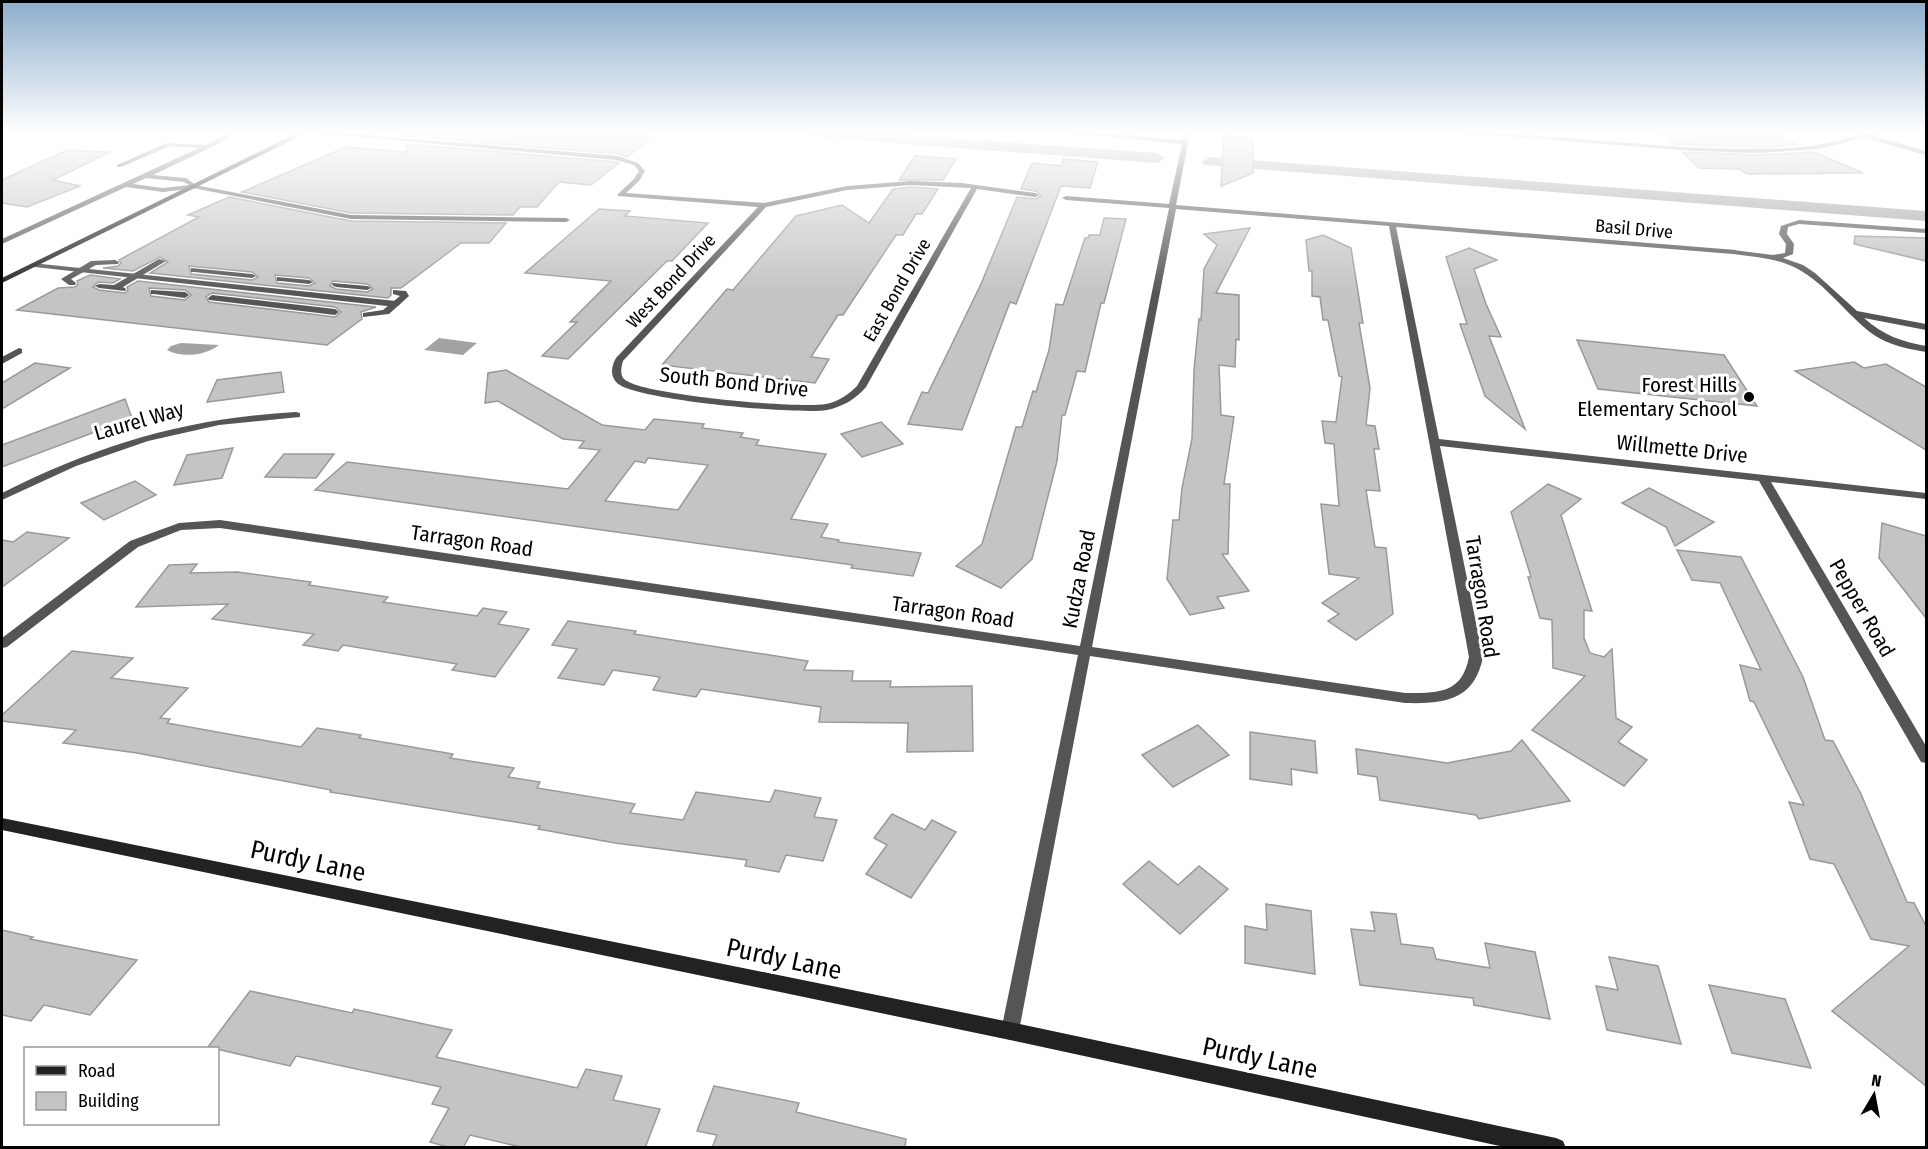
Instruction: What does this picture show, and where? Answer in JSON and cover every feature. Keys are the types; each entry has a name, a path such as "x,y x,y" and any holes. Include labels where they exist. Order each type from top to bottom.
{"street":[{"path":"2,242 120,187"},
{"path":"136,187 163,190 195,187 351,217 566,220"},
{"path":"2,281 195,187"},
{"path":"629,187 620,195 764,205 863,187"},
{"path":"969,187 1035,195"},
{"name":"East Bond Drive","path":"841,402 861,387 975,187"},
{"name":"Kudza Road","path":"1010,1031 1176,187"},
{"name":"Basil Drive","path":"1066,198 1774,257 1802,268 1829,287 1855,313 1890,340 1926,349"},
{"name":"West Bond Drive","path":"623,383 617,376 616,368 619,360 764,205"},
{"path":"1774,257 1789,254 1790,244 1783,234 1785,226 1799,222 1926,231"},
{"name":"Tarragon Road","path":"2,644 134,544 156,534 200,523 220,524 1405,698 1429,699 1450,694 1465,685 1474,672 1476,657 1392,225"},
{"path":"72,283 65,279 102,261 114,262"},
{"path":"209,284 242,264"},
{"path":"35,265 396,304"},
{"path":"141,265 165,265"},
{"path":"115,288 153,266"},
{"path":"194,270 252,276"},
{"path":"280,279 309,282"},
{"path":"278,291 296,279"},
{"path":"172,294 192,282"},
{"path":"336,285 367,288"},
{"path":"310,309 353,285"},
{"path":"99,286 127,289"},
{"path":"238,301 258,289"},
{"path":"154,292 184,295"},
{"path":"366,315 381,314 405,296 403,293 396,292"},
{"path":"212,298 335,312"},
{"path":"1855,313 1926,327"},
{"path":"2,361 19,351"},
{"name":"South Bond Drive","path":"623,383 647,391 792,410 826,407 841,402"},
{"name":"Laurel Way","path":"2,497 74,462 133,441 173,430 230,419 296,415"},
{"name":"Willmette Drive","path":"1434,442 1926,496"},
{"name":"Pepper Road","path":"1763,478 1926,758"},
{"name":"Purdy Lane","path":"2,824 1010,1031 1556,1148"}],"shaded area":[{"path":"439,338 477,343 463,355 424,350"},
{"path":"181,343 219,345 207,352 193,355 173,353 167,350"}],"building":[{"path":"2,187 78,187 27,207 2,203"},
{"path":"254,187 555,187 537,207 520,207 513,215 351,213 242,192"},
{"path":"911,187 938,189 922,214 916,214 903,235 896,235 843,315 838,315 811,357 829,359 815,383 662,365 727,289 733,290 796,216 842,205 869,223 893,189"},
{"path":"1022,187 1061,187 1016,304 1010,302 962,430 908,424 922,392 928,393 981,284 1017,197 1035,199 1041,196 1036,191 1021,189"},
{"path":"229,197 351,221 506,223 489,243 461,243 401,288 391,288 391,295 388,298 150,273 168,262 160,257 133,271 103,268 118,266 121,263 119,260 199,217 188,215","holes":["189,266 252,272 258,277 252,280 191,274","275,275 309,278 315,283 309,286 277,283","333,281 367,284 373,289 367,292 336,289 330,286"]},
{"path":"599,209 630,211 625,216 708,223 672,261 667,261 568,359 542,356 577,322 570,322 611,281 525,273"},
{"path":"1104,218 1126,219 1104,303 1101,303 1085,372 1077,371 1065,415 1062,415 1057,461 1032,559 1001,588 956,566 982,544 1016,427 1022,427 1049,350 1056,304 1063,305 1085,238 1089,235 1100,235"},
{"path":"1250,228 1216,293 1239,295 1239,340 1236,339 1235,367 1219,365 1221,415 1234,417 1224,484 1230,484 1228,554 1222,554 1249,591 1217,597 1224,608 1190,615 1167,579 1173,520 1179,520 1182,488 1192,439 1194,370 1199,319 1201,320 1204,269 1217,245 1204,234"},
{"path":"1323,235 1351,248 1363,323 1359,323 1370,388 1366,425 1375,426 1379,449 1374,449 1380,491 1366,490 1375,547 1386,548 1393,614 1356,640 1328,621 1339,614 1322,603 1359,578 1329,574 1321,504 1339,506 1334,444 1325,443 1322,421 1336,422 1342,377 1339,376 1328,320 1323,320 1320,297 1312,296 1312,271 1309,271 1306,240"},
{"path":"1855,236 1926,238 1926,261 1854,244"},
{"path":"1469,248 1497,260 1474,269 1501,337 1489,336 1525,429 1485,396 1460,324 1467,324 1446,257"},
{"path":"90,275 120,279 113,283 98,282 93,287 99,290 125,293 128,290 127,287 138,281 376,307 361,312 362,319 327,345 17,310 58,288 75,287 78,284 77,281","holes":["149,288 185,290 191,295 185,300 151,296","212,293 335,307 341,312 335,317 209,302 206,297"]},
{"path":"1577,340 1724,355 1757,406 1598,389"},
{"path":"1854,362 1864,368 1886,364 1926,387 1926,450 1795,371"},
{"path":"35,363 70,368 2,409 2,383"},
{"path":"506,370 602,425 645,430 654,419 704,424 702,428 743,433 740,437 759,440 756,445 826,454 791,519 828,524 821,537 839,540 838,542 921,553 913,576 851,568 853,565 315,490 347,462 568,489 600,450 579,448 584,441 563,439 498,401 485,403 488,373","holes":["648,458 708,465 678,510 605,501 635,461 645,463"]},
{"path":"281,372 284,392 207,402 217,380"},
{"path":"125,399 132,418 2,467 2,445"},
{"path":"881,422 903,444 862,457 841,434"},
{"path":"233,448 222,478 174,485 187,455"},
{"path":"284,454 334,454 316,478 265,477"},
{"path":"135,481 156,495 104,520 81,503"},
{"path":"1548,484 1581,499 1561,515 1592,611 1584,610 1584,638 1590,653 1604,657 1612,649 1616,718 1632,727 1618,742 1647,760 1624,786 1532,730 1585,676 1553,668 1552,620 1540,618 1528,577 1531,577 1511,512"},
{"path":"1649,488 1714,522 1675,546 1666,527 1622,503"},
{"path":"1882,523 1926,536 1926,618 1879,558"},
{"path":"27,532 69,538 2,587 2,540 13,542"},
{"path":"1677,550 1741,557 1803,677 1825,740 1833,741 1861,794 1907,902 1914,903 1926,926 1926,1086 1832,1011 1909,946 1871,939 1834,864 1810,859 1789,802 1804,805 1754,702 1750,701 1740,665 1761,670 1720,583 1692,580"},
{"path":"197,564 190,573 237,572 311,582 309,585 388,597 383,602 477,616 483,608 507,612 498,624 529,629 495,677 452,670 457,664 343,645 338,651 303,645 314,634 212,619 228,604 136,607 169,565"},
{"path":"568,621 636,631 634,634 808,661 804,670 853,671 852,681 891,681 890,687 972,686 973,751 907,752 908,723 819,722 821,707 701,689 696,697 653,690 660,677 613,670 604,685 558,678 577,649 552,645"},
{"path":"72,651 133,658 111,678 188,688 160,718 170,719 167,723 301,747 317,728 361,735 359,738 453,754 450,758 514,768 508,777 540,782 537,788 635,804 630,813 683,820 696,792 770,802 775,790 821,798 814,817 837,820 823,861 786,855 779,872 745,866 747,860 615,843 538,829 540,826 330,792 331,790 137,753 63,743 76,730 2,721 2,715"},
{"path":"1198,725 1229,755 1173,787 1142,755"},
{"path":"1250,732 1315,741 1317,773 1291,769 1292,785 1250,779"},
{"path":"1522,740 1570,801 1479,819 1476,815 1380,800 1377,777 1358,774 1356,749 1447,763 1511,751"},
{"path":"892,814 925,830 932,820 956,832 911,898 866,874 887,845 874,838"},
{"path":"1149,861 1178,885 1199,866 1228,889 1180,934 1123,884"},
{"path":"1266,904 1311,911 1315,974 1245,963 1245,926 1267,930"},
{"path":"1371,912 1396,914 1401,944 1433,948 1436,959 1490,968 1485,943 1535,952 1550,1019 1474,1005 1473,998 1360,985 1351,929 1375,931"},
{"path":"2,930 33,937 30,939 137,960 90,1015 44,1005 31,1021 2,1015"},
{"path":"1609,957 1658,966 1681,1044 1607,1030 1596,986 1618,990"},
{"path":"1709,985 1785,999 1811,1068 1732,1053"},
{"path":"250,991 352,1013 354,1009 452,1030 436,1057 577,1088 586,1069 622,1076 613,1100 660,1109 645,1148 525,1148 470,1135 463,1148 451,1148 430,1142 449,1108 432,1104 441,1087 296,1056 290,1066 219,1050 219,1047 208,1047"},
{"path":"714,1086 799,1103 796,1112 906,1139 905,1148 712,1148 717,1135 697,1131"}],"waterway":[{"path":"1536,187 1926,216"}],"place":[{"name":"Forest Hills Elementary School","path":"1749,397"}]}
